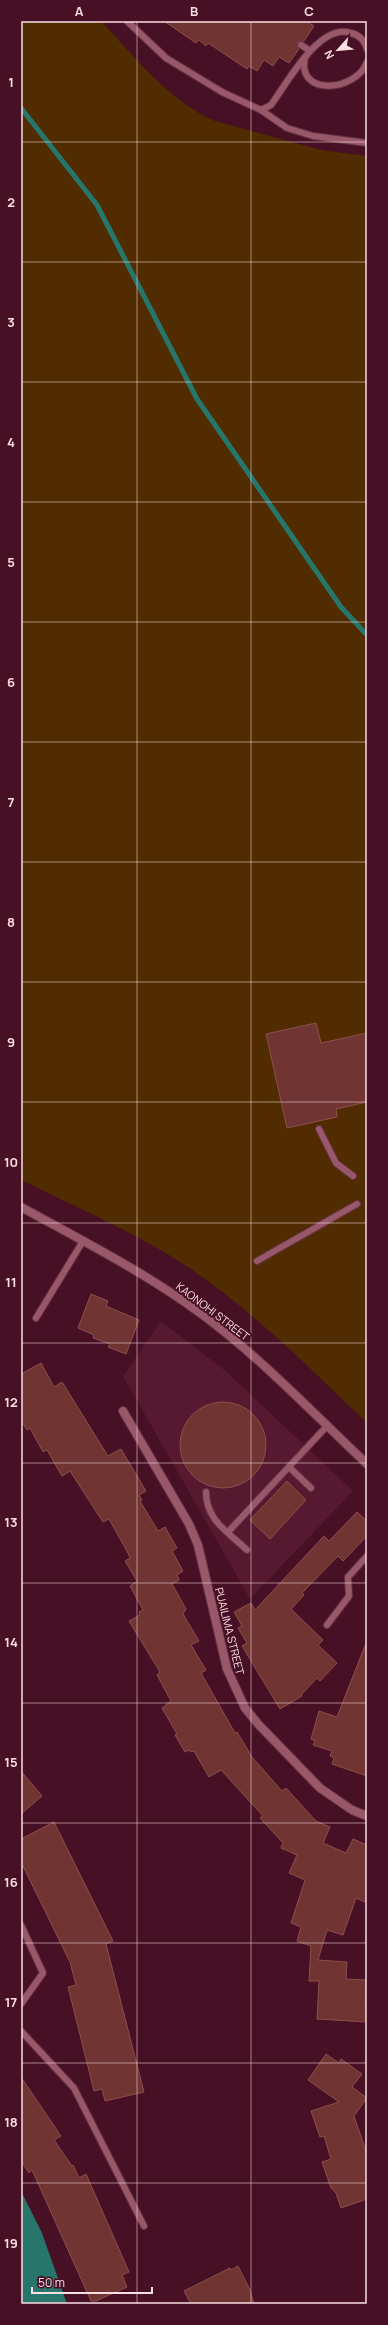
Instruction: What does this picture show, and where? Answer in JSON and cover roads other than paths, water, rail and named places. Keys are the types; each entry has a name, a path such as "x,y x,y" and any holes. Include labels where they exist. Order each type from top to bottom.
{"street":[{"name":"KAONOHI STREET","path":"21,1207 143,1275 203,1315 260,1362 367,1464"},
{"name":"PUAILIMA STREET","path":"123,1411 189,1524 198,1545 227,1669 245,1708 259,1725 320,1788 352,1810 367,1816"}],"lane":[{"path":"127,21 166,58 222,92 262,110 287,128 306,134 367,144"},
{"path":"262,110 271,105 309,50 318,42 338,33 347,32 361,38 367,49"},
{"path":"301,45 309,50"},
{"path":"309,50 305,58 306,70 315,83 323,87 336,86 357,76 362,72 367,62"},
{"path":"320,1129 336,1163 352,1176"},
{"path":"257,1261 357,1204"},
{"path":"36,1318 83,1242"},
{"path":"228,1532 327,1426"},
{"path":"289,1467 311,1488"},
{"path":"206,1492 208,1511 247,1550"},
{"path":"327,1626 349,1596 348,1577 367,1556"},
{"path":"21,1925 43,1973 21,2004"},
{"path":"21,2032 74,2088 144,2226"}],"waterway":[{"path":"21,108 97,205 197,399 341,607 367,635"}]}
